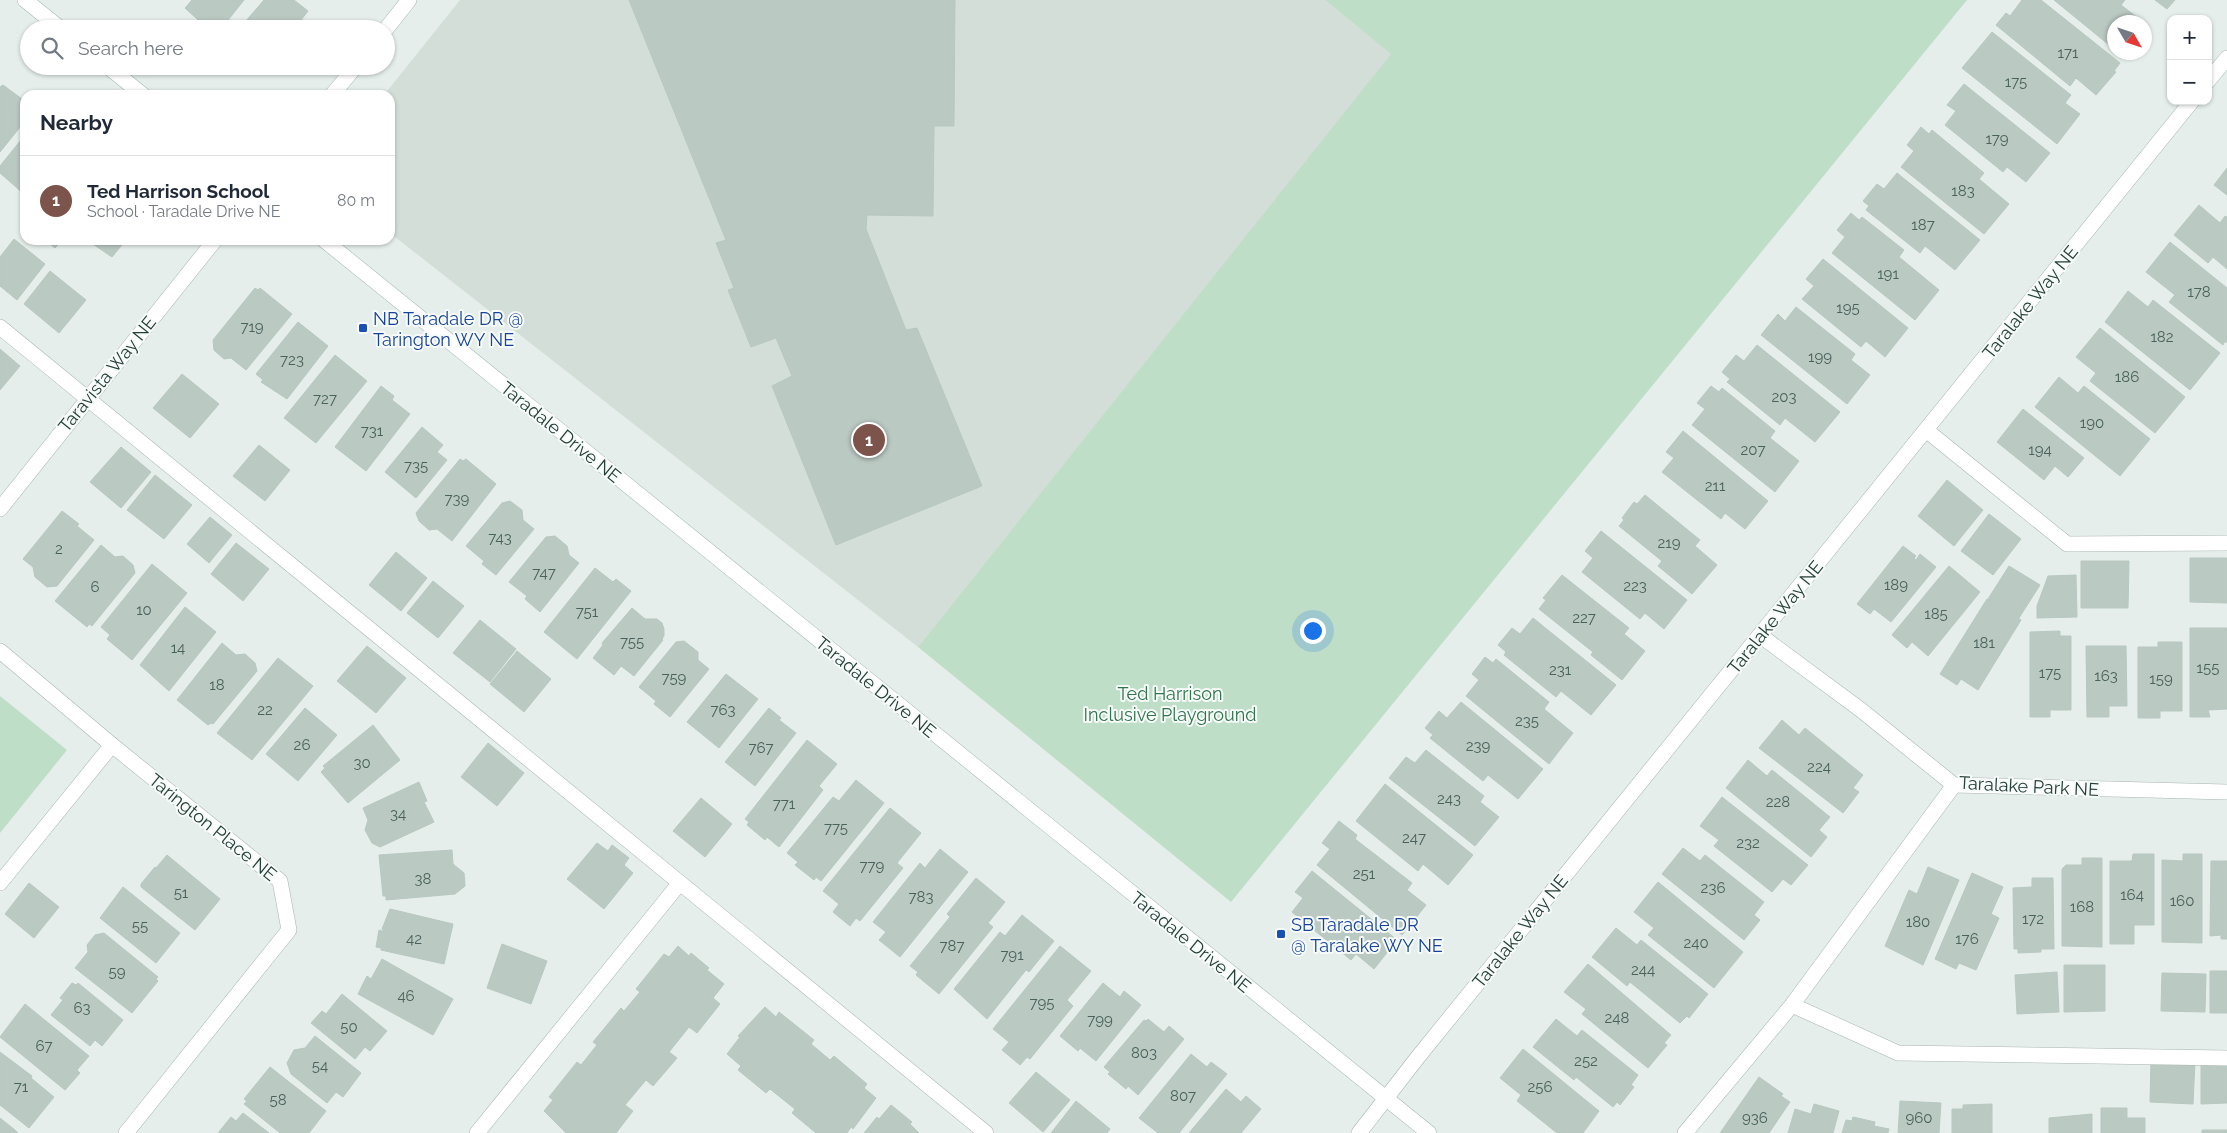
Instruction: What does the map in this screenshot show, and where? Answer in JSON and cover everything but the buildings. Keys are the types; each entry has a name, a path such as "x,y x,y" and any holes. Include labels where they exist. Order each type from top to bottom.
{"street":[{"path":"25,0 50,20"},
{"path":"393,20 409,0"},
{"path":"2212,76 2227,58"},
{"path":"119,75 137,90"},
{"path":"336,90 349,75"},
{"name":"Taralake Way NE","path":"1359,1133 1418,1057 1761,636 2189,105"},
{"name":"Taravista Way NE","path":"0,509 211,245"},
{"name":"Taradale Drive NE","path":"330,245 1429,1133"},
{"path":"0,327 679,884 986,1133"},
{"path":"1926,430 2067,544 2227,543"},
{"name":"Taralake Park NE","path":"1761,636 1861,710 1954,785 2227,792"},
{"name":"Tarington Place NE","path":"0,651 112,745 280,881 289,930 126,1133"},
{"path":"0,882 112,745"},
{"path":"1685,1133 1792,1005 1954,785"},
{"path":"476,1133 679,884"},
{"path":"1792,1005 1898,1053 2227,1058"}],"shaded area":[{"path":"460,0 1325,0 1392,54 918,647 395,237 395,90 388,90"}],"green space":[{"name":"Ted Harrison Inclusive Playground","path":"1325,0 1967,0 1231,902 918,647 1391,54"},
{"path":"0,696 67,750 0,833"}],"place":[{"name":"NB Taradale DR @ Tarington WY NE","path":"363,328"},
{"name":"Ted Harrison School","path":"869,440"},
{"name":"SB Taradale DR @ Taralake WY NE","path":"1281,934"}]}
